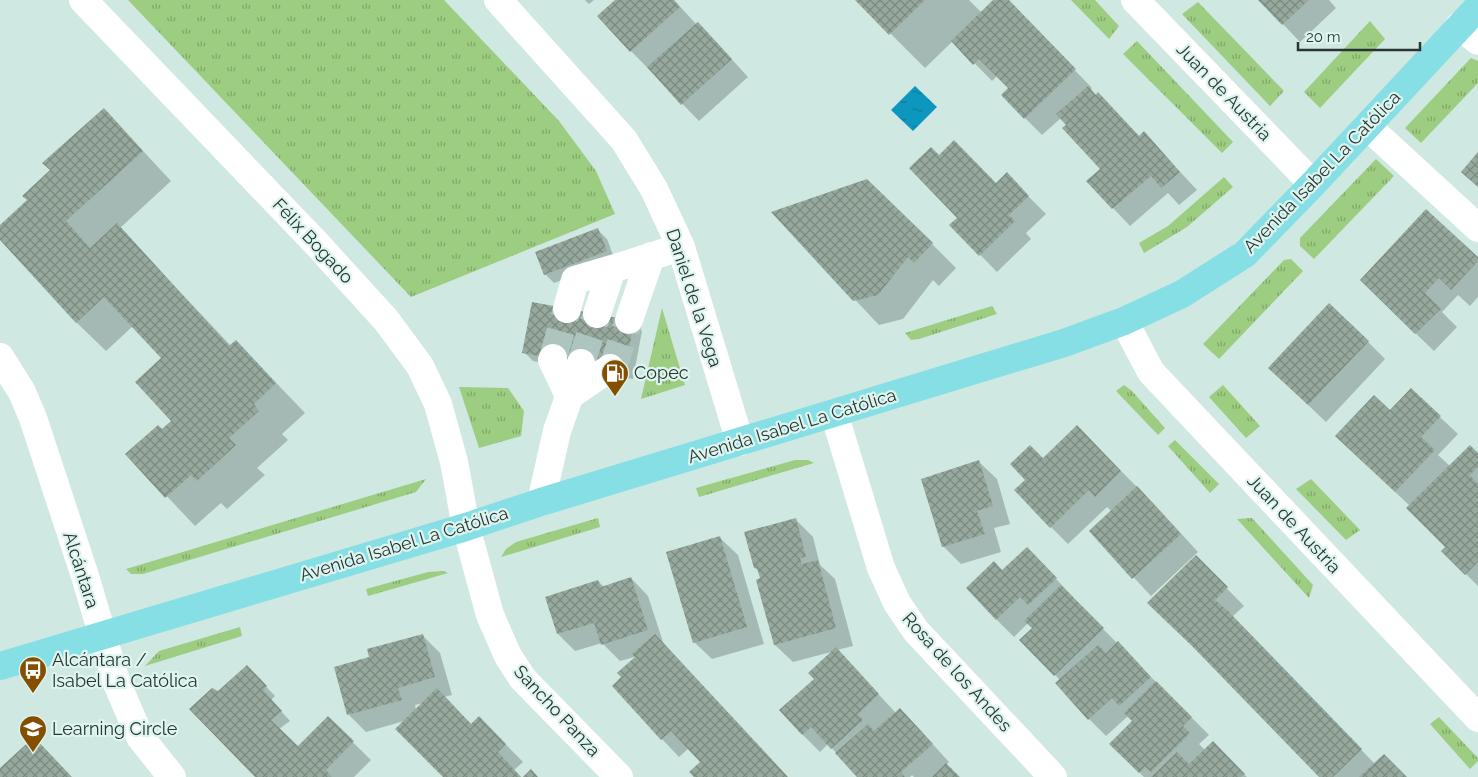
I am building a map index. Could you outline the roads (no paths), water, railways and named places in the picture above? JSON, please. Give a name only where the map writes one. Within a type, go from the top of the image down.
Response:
[{"type":"main road","name":"Avenida Isabel La Católica","points":[[0,666],[466,527],[541,502],[1064,343],[1124,320],[1182,294],[1245,254],[1367,126],[1469,34],[1478,6]]},
{"type":"street","name":"Félix Bogado","points":[[83,0],[315,242],[386,320],[420,366],[438,404],[454,462],[466,527]]},
{"type":"street","name":"Daniel de la Vega","points":[[498,0],[624,140],[654,189],[681,247],[740,442]]},
{"type":"street","name":"Juan de Austria","points":[[1135,0],[1313,184]]},
{"type":"street","points":[[1367,126],[1478,228]]},
{"type":"street","points":[[567,309],[575,280],[681,247]]},
{"type":"street","points":[[629,320],[651,256]]},
{"type":"street","points":[[597,314],[612,269]]},
{"type":"street","name":"Juan de Austria","points":[[1124,320],[1151,372],[1478,718]]},
{"type":"street","name":"Alcántara","points":[[0,357],[22,392],[33,418],[85,576],[116,682],[140,737],[172,777]]},
{"type":"street","points":[[553,358],[552,360],[569,396]]},
{"type":"street","points":[[541,502],[557,431],[581,363]]},
{"type":"street","points":[[569,396],[610,368]]},
{"type":"street","name":"Rosa de los Andes","points":[[834,413],[881,568],[897,603],[916,631],[1052,777]]},
{"type":"street","name":"Sancho Panza","points":[[466,527],[490,615],[508,656],[523,679],[618,777]]},
{"type":"water","points":[[915,86],[937,107],[913,131],[891,110]]},
{"type":"tunnel","points":[[553,358],[567,309]]},
{"type":"tunnel","points":[[581,363],[597,314]]},
{"type":"tunnel","points":[[610,368],[613,367],[629,320]]},
{"type":"place","name":"Copec","points":[[615,397]]},
{"type":"place","name":"Alcántara / Isabel La Católica","points":[[33,694]]},
{"type":"place","name":"Learning Circle","points":[[33,753]]}]
